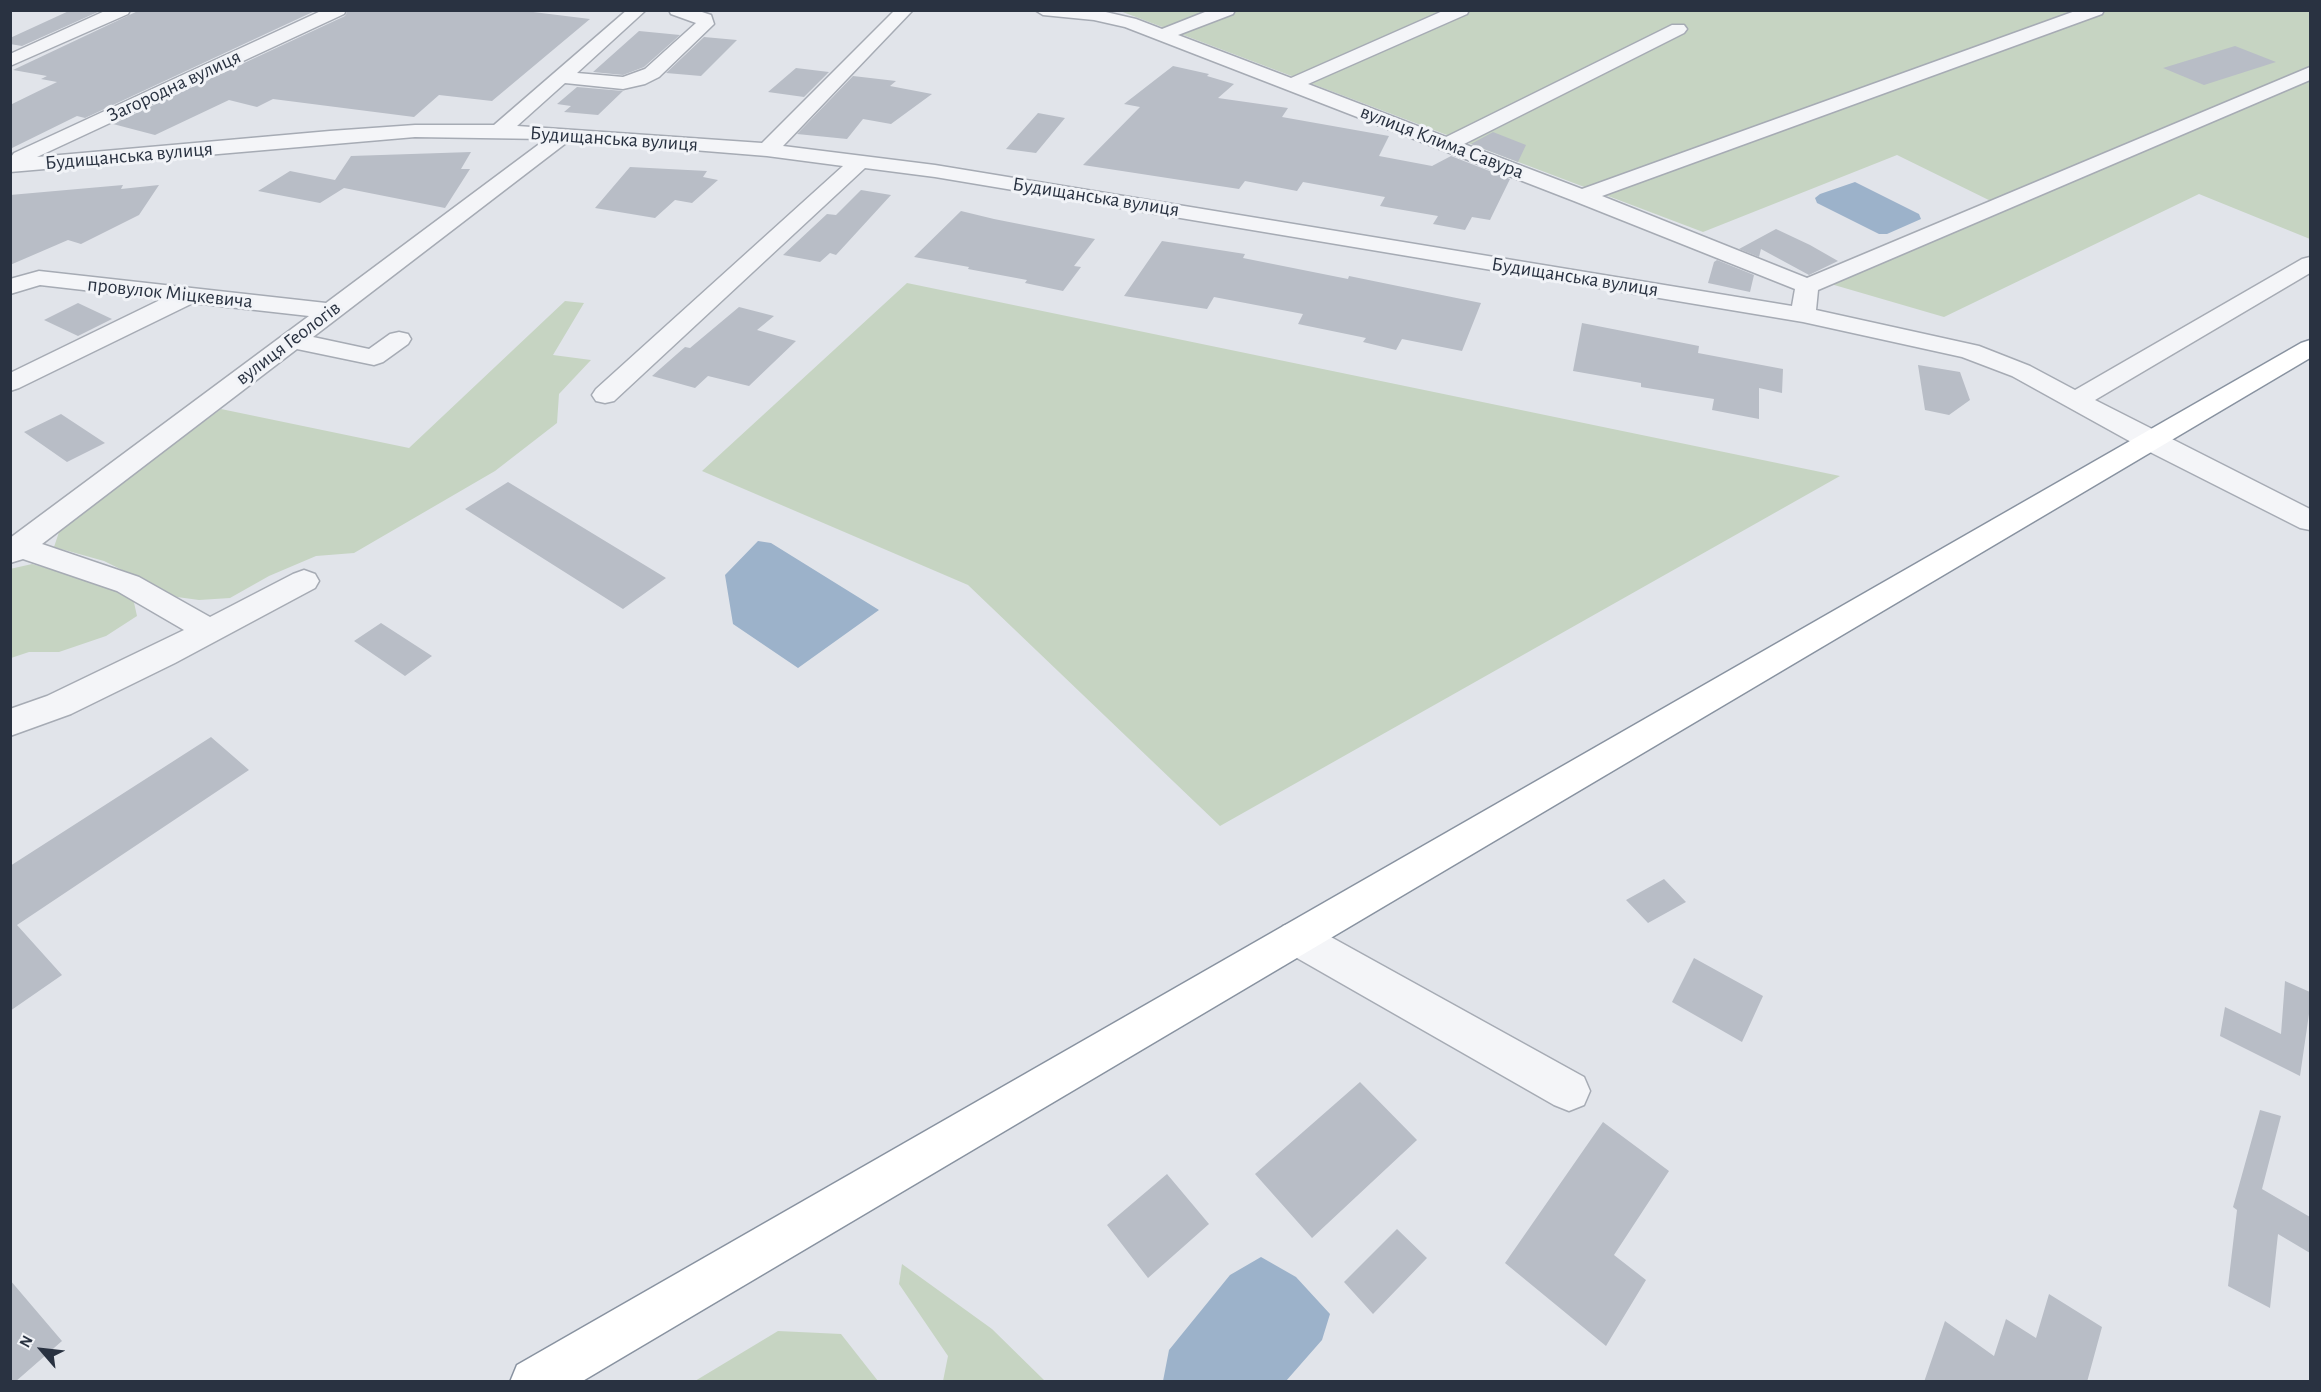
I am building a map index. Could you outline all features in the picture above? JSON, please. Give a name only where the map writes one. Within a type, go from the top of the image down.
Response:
[{"type":"highway","points":[[534,1382],[2310,348]]},
{"type":"street","points":[[10,61],[122,10]]},
{"type":"street","name":"Загородна вулиця","points":[[10,164],[338,10]]},
{"type":"street","points":[[499,131],[638,10]]},
{"type":"street","points":[[559,77],[623,83],[638,80],[652,73],[705,24],[705,19],[677,10]]},
{"type":"street","points":[[767,150],[905,10]]},
{"type":"street","name":"вулиця Клима Савура","points":[[1043,10],[1097,13],[1130,22],[1582,196],[1807,286]]},
{"type":"street","points":[[1162,35],[1227,10]]},
{"type":"street","points":[[1291,85],[1461,10]]},
{"type":"street","points":[[1582,196],[2096,10]]},
{"type":"street","points":[[1447,144],[1678,29]]},
{"type":"street","points":[[1803,315],[1807,286],[2310,73]]},
{"type":"street","name":"Будищанська вулиця","points":[[10,164],[415,131],[499,131],[767,150],[946,172],[1803,315],[1970,351],[2021,371],[2152,442],[2310,520]]},
{"type":"street","name":"вулиця Геологів","points":[[15,550],[566,134]]},
{"type":"street","points":[[605,395],[861,161]]},
{"type":"street","points":[[2075,401],[2310,264]]},
{"type":"street","name":"провулок Міцкевича","points":[[10,287],[39,278],[331,311]]},
{"type":"street","points":[[10,383],[189,295]]},
{"type":"street","points":[[291,340],[374,357],[399,339]]},
{"type":"street","points":[[15,550],[128,584],[210,631]]},
{"type":"street","points":[[10,723],[59,705],[165,656],[304,581]]},
{"type":"street","points":[[1297,938],[1569,1091]]},
{"type":"green space","points":[[1120,11],[2310,11],[2310,239],[2199,194],[1944,317],[1824,282],[2003,207],[1897,155],[1703,232]]},
{"type":"green space","points":[[907,283],[1840,476],[1220,826],[968,585],[702,471]]},
{"type":"green space","points":[[565,301],[584,303],[553,355],[591,360],[559,394],[557,423],[495,471],[354,553],[316,556],[269,576],[230,598],[199,600],[177,597],[104,561],[54,547],[61,526],[221,409],[409,448]]},
{"type":"green space","points":[[32,564],[107,585],[133,598],[137,616],[106,636],[59,652],[29,652],[11,658],[10,569]]},
{"type":"green space","points":[[902,1264],[992,1329],[1045,1381],[943,1381],[948,1356],[899,1284]]},
{"type":"green space","points":[[778,1331],[841,1334],[878,1381],[695,1381]]},
{"type":"water","points":[[1855,182],[1919,214],[1921,219],[1887,234],[1879,234],[1817,203],[1815,198],[1820,194]]},
{"type":"water","points":[[758,541],[771,543],[879,610],[798,668],[733,624],[725,575]]},
{"type":"water","points":[[1261,1257],[1296,1277],[1330,1314],[1322,1340],[1286,1381],[1163,1381],[1169,1350],[1230,1275]]},
{"type":"building","points":[[71,10],[100,11],[22,46],[10,44],[10,38]]},
{"type":"building","points":[[140,10],[317,10],[85,118],[77,116],[10,149],[10,105],[57,82],[41,79],[47,76],[13,70]]},
{"type":"building","points":[[348,10],[517,10],[590,19],[492,101],[439,95],[414,117],[273,99],[257,107],[229,100],[155,135],[113,124],[345,16]]},
{"type":"building","points":[[639,31],[680,35],[644,67],[623,75],[593,72]]},
{"type":"building","points":[[704,37],[737,40],[701,76],[666,73]]},
{"type":"building","points":[[2235,46],[2276,62],[2204,85],[2163,68]]},
{"type":"building","points":[[1173,66],[1209,74],[1207,76],[1234,84],[1218,98],[1288,108],[1282,117],[1389,136],[1379,156],[1432,166],[1451,156],[1510,179],[1490,220],[1472,217],[1465,230],[1433,224],[1438,216],[1380,206],[1385,197],[1303,182],[1297,191],[1245,181],[1239,189],[1083,165],[1140,107],[1124,104]]},
{"type":"building","points":[[796,68],[829,72],[804,97],[768,92]]},
{"type":"building","points":[[853,76],[896,81],[890,86],[932,94],[891,124],[863,119],[847,139],[797,134]]},
{"type":"building","points":[[577,87],[623,91],[598,115],[564,112],[571,106],[557,104]]},
{"type":"building","points":[[1038,113],[1065,118],[1036,153],[1006,149]]},
{"type":"building","points":[[1493,132],[1526,145],[1518,162],[1471,144]]},
{"type":"building","points":[[471,152],[461,169],[470,169],[445,208],[344,188],[320,203],[258,191],[290,171],[335,180],[351,156]]},
{"type":"building","points":[[630,167],[707,171],[703,177],[718,180],[692,203],[675,200],[655,218],[595,208]]},
{"type":"building","points":[[123,185],[121,189],[159,185],[139,215],[81,244],[68,240],[10,265],[10,195]]},
{"type":"building","points":[[861,190],[891,195],[836,255],[830,253],[820,262],[783,255],[827,214],[836,215]]},
{"type":"building","points":[[961,211],[1095,239],[1074,266],[1081,267],[1063,291],[1025,283],[1027,280],[914,257]]},
{"type":"building","points":[[1776,229],[1838,261],[1809,275],[1761,249],[1759,257],[1739,249]]},
{"type":"building","points":[[1162,241],[1245,254],[1243,258],[1348,279],[1349,276],[1481,303],[1462,351],[1402,339],[1396,350],[1363,342],[1366,338],[1298,324],[1303,314],[1214,297],[1207,309],[1124,296]]},
{"type":"building","points":[[1717,260],[1754,275],[1750,292],[1708,283],[1714,262]]},
{"type":"building","points":[[78,303],[112,319],[78,336],[44,320]]},
{"type":"building","points":[[739,307],[774,316],[757,330],[796,341],[749,386],[708,376],[695,388],[652,376],[685,347],[690,348]]},
{"type":"building","points":[[1582,323],[1699,346],[1698,353],[1783,369],[1782,393],[1759,388],[1759,419],[1712,410],[1714,399],[1641,387],[1641,383],[1573,371]]},
{"type":"building","points":[[1918,365],[1960,372],[1970,400],[1949,415],[1925,410]]},
{"type":"building","points":[[61,414],[105,443],[67,462],[24,432]]},
{"type":"building","points":[[508,482],[666,578],[623,609],[465,509]]},
{"type":"building","points":[[381,623],[432,656],[405,676],[354,641]]},
{"type":"building","points":[[211,737],[249,770],[17,925],[62,975],[10,1011],[10,866]]},
{"type":"building","points":[[1664,879],[1686,902],[1648,923],[1626,900]]},
{"type":"building","points":[[1694,958],[1763,996],[1742,1042],[1672,1002]]},
{"type":"building","points":[[2285,981],[2310,992],[2300,1076],[2220,1036],[2225,1007],[2281,1034]]},
{"type":"building","points":[[1360,1082],[1417,1140],[1312,1238],[1255,1174]]},
{"type":"building","points":[[2260,1110],[2281,1116],[2262,1189],[2310,1217],[2310,1253],[2278,1234],[2270,1308],[2228,1286],[2237,1210],[2233,1207]]},
{"type":"building","points":[[1603,1122],[1669,1171],[1614,1255],[1646,1280],[1606,1346],[1505,1263]]},
{"type":"building","points":[[1167,1174],[1209,1224],[1148,1278],[1107,1225]]},
{"type":"building","points":[[1397,1229],[1427,1258],[1373,1314],[1344,1282]]},
{"type":"building","points":[[10,1280],[62,1341],[15,1382],[10,1382]]},
{"type":"building","points":[[2049,1294],[2102,1327],[2087,1382],[1924,1382],[1945,1321],[1994,1356],[2006,1319],[2036,1338]]}]
